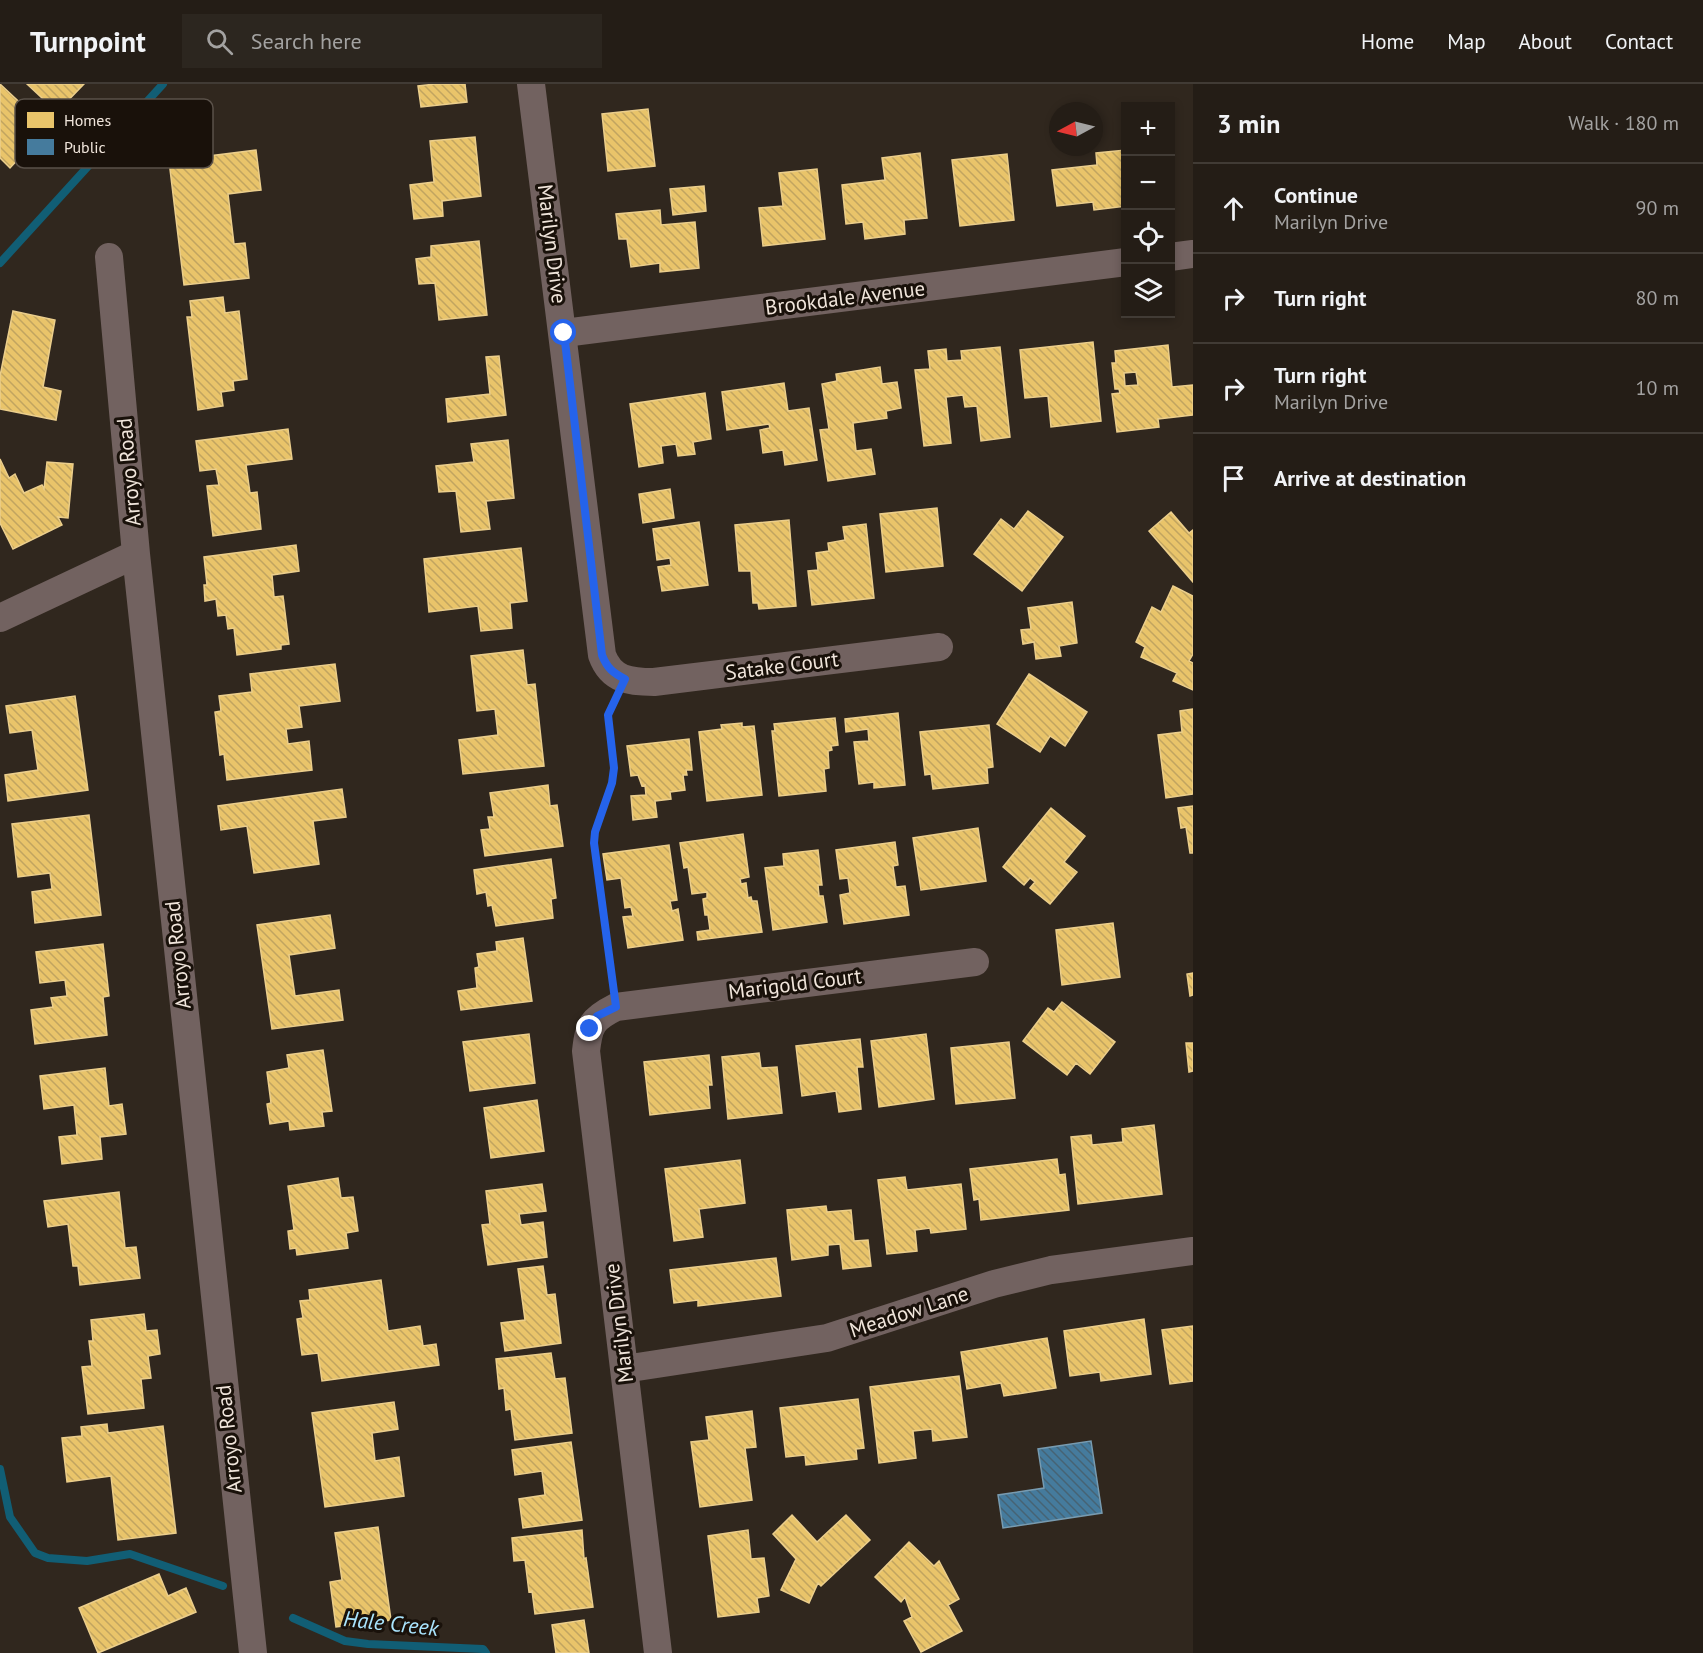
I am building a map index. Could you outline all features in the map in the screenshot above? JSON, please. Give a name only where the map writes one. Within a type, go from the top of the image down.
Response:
[{"type":"street","name":"Marilyn Drive","points":[[531,84],[564,333],[602,655],[612,673],[625,679]]},
{"type":"street","points":[[1175,256],[1193,254]]},
{"type":"street","name":"Arroyo Road","points":[[109,257],[136,554],[253,1653]]},
{"type":"street","name":"Brookdale Avenue","points":[[564,333],[1121,263]]},
{"type":"street","points":[[0,618],[136,554]]},
{"type":"street","name":"Satake Court","points":[[625,679],[654,682],[939,647]]},
{"type":"street","name":"Marigold Court","points":[[616,1007],[975,962]]},
{"type":"street","name":"Marilyn Drive","points":[[616,1007],[597,1016],[590,1029],[586,1052],[658,1653]]},
{"type":"street","name":"Meadow Lane","points":[[624,1369],[827,1338],[994,1284],[1051,1270],[1193,1251]]},
{"type":"path","points":[[616,1007],[594,843],[595,832],[612,783],[614,768],[608,715],[625,679]]},
{"type":"building: Homes","points":[[0,84],[16,99],[15,163],[10,168],[0,158]]},
{"type":"building: Homes","points":[[27,84],[84,84],[70,99],[43,99]]},
{"type":"building: Homes","points":[[465,84],[467,102],[421,107],[418,86]]},
{"type":"building: Homes","points":[[648,109],[655,166],[608,171],[602,114]]},
{"type":"building: Homes","points":[[475,137],[481,196],[442,201],[443,216],[414,219],[410,185],[434,182],[430,141]]},
{"type":"building: Homes","points":[[256,150],[261,190],[228,194],[234,244],[245,243],[249,278],[184,285],[170,168],[213,168],[213,155]]},
{"type":"building: Homes","points":[[1121,150],[1121,207],[1094,210],[1093,202],[1057,206],[1052,170],[1097,165],[1096,156],[1103,156],[1103,152]]},
{"type":"building: Homes","points":[[920,153],[927,218],[904,220],[905,234],[865,239],[863,222],[846,224],[842,185],[885,180],[882,158]]},
{"type":"building: Homes","points":[[1007,154],[1014,220],[960,226],[952,160]]},
{"type":"building: Homes","points":[[817,169],[825,239],[763,246],[759,208],[783,206],[779,173]]},
{"type":"building: Homes","points":[[704,186],[706,211],[673,215],[670,189]]},
{"type":"building: Homes","points":[[660,210],[661,225],[695,222],[699,268],[660,272],[660,263],[631,267],[627,239],[619,239],[616,214]]},
{"type":"building: Homes","points":[[479,241],[487,315],[439,320],[435,283],[419,284],[416,259],[431,257],[431,246]]},
{"type":"building: Homes","points":[[223,297],[225,313],[239,311],[247,379],[233,381],[234,390],[221,392],[223,406],[198,410],[187,317],[192,317],[190,301]]},
{"type":"building: Homes","points":[[13,311],[55,320],[43,387],[61,391],[56,420],[0,409],[0,376]]},
{"type":"building: Homes","points":[[1093,342],[1101,421],[1051,427],[1048,396],[1025,398],[1020,350]]},
{"type":"building: Homes","points":[[1168,345],[1172,387],[1193,385],[1193,415],[1158,419],[1159,427],[1117,432],[1112,394],[1120,393],[1119,389],[1115,389],[1112,363],[1116,363],[1115,351]],"holes":[[[1136,372],[1138,385],[1125,386],[1124,373]]]},
{"type":"building: Homes","points":[[1000,347],[1010,437],[981,441],[977,406],[965,407],[963,395],[946,397],[951,443],[924,446],[915,370],[930,369],[928,351],[946,349],[947,361],[962,360],[961,351]]},
{"type":"building: Homes","points":[[499,356],[506,415],[448,422],[446,399],[490,394],[486,357]]},
{"type":"building: Homes","points":[[880,367],[882,384],[897,382],[901,408],[886,411],[887,418],[853,423],[856,451],[871,449],[875,474],[828,481],[820,430],[829,429],[822,384],[837,381],[836,374]]},
{"type":"building: Homes","points":[[784,383],[788,411],[809,408],[817,460],[785,465],[783,450],[763,453],[760,430],[770,428],[769,424],[727,430],[722,392]]},
{"type":"building: Homes","points":[[705,393],[711,439],[693,442],[695,454],[678,456],[676,444],[661,446],[663,463],[639,467],[630,404]]},
{"type":"building: Homes","points":[[288,429],[292,459],[246,465],[250,493],[257,492],[261,529],[213,536],[207,486],[219,485],[216,469],[200,471],[196,441]]},
{"type":"building: Homes","points":[[508,440],[514,498],[486,501],[490,529],[461,532],[456,491],[439,492],[436,466],[474,462],[471,444]]},
{"type":"building: Homes","points":[[0,459],[9,478],[15,474],[24,493],[42,485],[44,489],[47,462],[73,464],[68,518],[58,517],[62,525],[13,549],[0,523]]},
{"type":"building: Homes","points":[[670,489],[674,518],[643,523],[639,494]]},
{"type":"building: Homes","points":[[937,508],[943,566],[886,572],[880,514]]},
{"type":"building: Homes","points":[[1028,511],[1063,537],[1022,591],[974,554],[1001,519],[1014,529]]},
{"type":"building: Homes","points":[[1171,512],[1189,533],[1193,530],[1193,582],[1149,531]]},
{"type":"building: Homes","points":[[789,520],[796,606],[759,609],[758,603],[753,603],[751,571],[739,571],[735,525]]},
{"type":"building: Homes","points":[[699,522],[708,585],[662,591],[658,567],[671,565],[670,558],[657,560],[653,529]]},
{"type":"building: Homes","points":[[866,524],[874,598],[812,605],[808,571],[818,570],[816,553],[829,551],[828,543],[845,540],[843,527]]},
{"type":"building: Homes","points":[[296,545],[299,571],[272,575],[274,597],[283,596],[289,644],[281,645],[281,649],[237,655],[234,628],[228,629],[226,615],[218,616],[216,599],[205,601],[204,585],[207,585],[204,557]]},
{"type":"building: Homes","points":[[521,548],[527,601],[510,603],[512,628],[481,631],[478,606],[429,612],[424,559]]},
{"type":"building: Homes","points":[[1173,586],[1193,596],[1193,654],[1189,661],[1193,663],[1193,690],[1173,681],[1177,673],[1141,657],[1145,647],[1136,642],[1152,607],[1161,612]]},
{"type":"building: Homes","points":[[1072,602],[1077,643],[1059,646],[1061,656],[1036,659],[1034,642],[1023,644],[1021,630],[1031,629],[1028,608]]},
{"type":"building: Homes","points":[[523,650],[527,685],[535,684],[544,766],[463,774],[459,740],[498,735],[495,709],[477,711],[471,656]]},
{"type":"building: Homes","points":[[335,664],[340,701],[299,706],[302,727],[286,729],[288,744],[309,741],[312,770],[227,780],[224,754],[220,755],[215,712],[221,711],[219,696],[252,692],[250,674]]},
{"type":"building: Homes","points":[[1029,674],[1087,712],[1065,746],[1050,736],[1040,752],[997,724]]},
{"type":"building: Homes","points":[[75,696],[88,790],[8,801],[5,775],[38,770],[32,730],[10,733],[6,706]]},
{"type":"building: Homes","points":[[1193,709],[1193,794],[1166,798],[1158,735],[1182,732],[1180,711]]},
{"type":"building: Homes","points":[[898,713],[905,785],[874,788],[874,782],[859,784],[854,742],[869,741],[868,729],[846,732],[845,719]]},
{"type":"building: Homes","points":[[835,718],[838,745],[831,746],[832,750],[828,751],[829,768],[824,769],[826,791],[779,796],[772,731],[775,731],[774,724]]},
{"type":"building: Homes","points":[[742,723],[742,727],[754,726],[762,795],[707,801],[699,732],[722,729],[721,725]]},
{"type":"building: Homes","points":[[989,725],[993,767],[987,768],[988,783],[933,789],[931,774],[925,775],[920,732]]},
{"type":"building: Homes","points":[[689,739],[692,770],[686,770],[687,775],[683,775],[685,790],[670,792],[671,799],[655,801],[657,817],[633,820],[631,796],[646,795],[645,785],[642,786],[638,775],[631,776],[627,746]]},
{"type":"building: Homes","points":[[548,785],[550,806],[557,805],[563,846],[485,856],[481,830],[490,829],[488,817],[494,817],[490,793]]},
{"type":"building: Homes","points":[[342,789],[346,817],[313,821],[319,864],[254,873],[247,826],[221,830],[218,806]]},
{"type":"building: Homes","points":[[1193,806],[1193,853],[1190,853],[1186,827],[1181,828],[1178,808]]},
{"type":"building: Homes","points":[[1051,808],[1085,836],[1064,862],[1077,872],[1050,904],[1030,888],[1035,882],[1030,878],[1024,885],[1003,867]]},
{"type":"building: Homes","points":[[89,815],[101,915],[35,923],[32,892],[52,889],[50,873],[18,877],[12,824]]},
{"type":"building: Homes","points":[[978,828],[986,881],[921,890],[913,838]]},
{"type":"building: Homes","points":[[743,834],[749,877],[740,879],[741,884],[746,883],[748,898],[751,897],[752,901],[757,901],[762,932],[698,940],[697,932],[710,930],[703,899],[707,898],[707,892],[692,894],[688,867],[684,868],[680,843]]},
{"type":"building: Homes","points":[[895,842],[898,865],[893,866],[896,887],[905,886],[909,915],[844,924],[840,895],[850,893],[848,878],[840,879],[836,850]]},
{"type":"building: Homes","points":[[669,845],[677,900],[670,901],[672,911],[678,909],[683,940],[628,948],[623,917],[633,916],[631,907],[625,908],[621,878],[607,880],[603,854]]},
{"type":"building: Homes","points":[[818,850],[822,885],[818,885],[819,896],[823,896],[827,922],[773,930],[765,868],[784,866],[783,854]]},
{"type":"building: Homes","points":[[551,859],[556,898],[551,899],[553,918],[496,926],[492,905],[488,906],[486,892],[477,894],[474,870]]},
{"type":"building: Homes","points":[[330,915],[335,948],[289,955],[295,996],[339,990],[343,1020],[272,1029],[257,925]]},
{"type":"building: Homes","points":[[1113,923],[1120,977],[1062,985],[1056,930]]},
{"type":"building: Homes","points":[[523,938],[532,1001],[461,1010],[458,991],[477,988],[475,968],[479,967],[477,954],[497,951],[496,942]]},
{"type":"building: Homes","points":[[103,944],[109,996],[103,997],[107,1035],[35,1044],[31,1010],[53,1007],[51,998],[67,996],[65,980],[40,983],[36,952]]},
{"type":"building: Homes","points":[[1193,973],[1193,995],[1190,996],[1187,974]]},
{"type":"building: Homes","points":[[1062,1002],[1115,1042],[1090,1074],[1076,1063],[1067,1075],[1023,1041],[1048,1008],[1054,1012]]},
{"type":"building: Homes","points":[[529,1034],[535,1083],[470,1091],[463,1042]]},
{"type":"building: Homes","points":[[926,1034],[934,1099],[879,1107],[871,1041]]},
{"type":"building: Homes","points":[[860,1039],[863,1067],[857,1067],[861,1109],[839,1112],[836,1091],[802,1096],[796,1046]]},
{"type":"building: Homes","points":[[1009,1042],[1015,1098],[956,1104],[951,1048]]},
{"type":"building: Homes","points":[[1186,1043],[1193,1043],[1193,1071],[1189,1072]]},
{"type":"building: Homes","points":[[323,1050],[332,1111],[322,1112],[324,1126],[290,1130],[289,1121],[270,1124],[267,1104],[271,1103],[267,1072],[289,1068],[287,1055]]},
{"type":"building: Homes","points":[[759,1053],[761,1068],[777,1067],[782,1113],[728,1119],[722,1057]]},
{"type":"building: Homes","points":[[709,1055],[712,1085],[708,1085],[710,1108],[650,1115],[644,1062]]},
{"type":"building: Homes","points":[[105,1068],[109,1106],[122,1104],[126,1134],[100,1137],[102,1159],[62,1164],[59,1137],[77,1135],[74,1105],[44,1109],[40,1076]]},
{"type":"building: Homes","points":[[537,1100],[544,1151],[491,1158],[484,1108]]},
{"type":"building: Homes","points":[[1154,1125],[1162,1194],[1078,1204],[1071,1137],[1091,1135],[1092,1145],[1123,1142],[1122,1129]]},
{"type":"building: Homes","points":[[1057,1159],[1059,1175],[1065,1174],[1069,1210],[981,1220],[979,1199],[974,1200],[970,1169]]},
{"type":"building: Homes","points":[[740,1160],[745,1203],[699,1209],[703,1237],[674,1241],[665,1169]]},
{"type":"building: Homes","points":[[905,1177],[907,1190],[961,1184],[966,1229],[931,1233],[930,1228],[915,1230],[917,1251],[887,1254],[878,1180]]},
{"type":"building: Homes","points":[[338,1178],[341,1198],[353,1197],[358,1231],[346,1233],[348,1248],[297,1255],[296,1248],[290,1249],[288,1231],[294,1230],[288,1186]]},
{"type":"building: Homes","points":[[542,1184],[546,1211],[519,1214],[521,1225],[543,1222],[547,1257],[488,1265],[482,1225],[490,1224],[486,1191]]},
{"type":"building: Homes","points":[[119,1192],[125,1248],[136,1247],[140,1278],[80,1285],[78,1266],[73,1266],[68,1224],[48,1227],[44,1201]]},
{"type":"building: Homes","points":[[826,1206],[827,1212],[851,1210],[854,1241],[868,1240],[871,1266],[843,1269],[840,1244],[828,1245],[828,1255],[792,1260],[787,1210]]},
{"type":"building: Homes","points":[[776,1258],[781,1296],[698,1306],[698,1300],[674,1303],[670,1270]]},
{"type":"building: Homes","points":[[543,1266],[547,1295],[555,1294],[561,1343],[505,1351],[501,1323],[525,1320],[518,1269]]},
{"type":"building: Homes","points":[[381,1280],[388,1331],[420,1326],[423,1346],[436,1344],[439,1365],[322,1381],[318,1353],[302,1355],[297,1319],[303,1318],[300,1301],[310,1300],[309,1290]]},
{"type":"building: Homes","points":[[144,1314],[146,1331],[157,1330],[160,1354],[148,1356],[151,1378],[141,1379],[144,1408],[88,1414],[82,1367],[92,1366],[89,1341],[93,1341],[91,1320]]},
{"type":"building: Homes","points":[[1144,1319],[1151,1374],[1101,1381],[1100,1372],[1070,1376],[1064,1331]]},
{"type":"building: Homes","points":[[1193,1326],[1193,1381],[1170,1384],[1162,1330]]},
{"type":"building: Homes","points":[[1047,1338],[1056,1388],[1004,1396],[1001,1383],[967,1389],[961,1352]]},
{"type":"building: Homes","points":[[551,1353],[555,1379],[565,1378],[572,1433],[515,1440],[511,1409],[506,1410],[504,1388],[499,1389],[496,1359]]},
{"type":"building: Homes","points":[[959,1376],[967,1437],[933,1441],[932,1429],[913,1431],[916,1458],[879,1463],[870,1387]]},
{"type":"building: Homes","points":[[858,1399],[864,1448],[856,1449],[857,1459],[806,1465],[805,1455],[786,1457],[780,1408]]},
{"type":"building: Homes","points":[[394,1402],[398,1429],[372,1433],[375,1461],[399,1457],[404,1496],[325,1507],[312,1413]]},
{"type":"building: Homes","points":[[752,1411],[756,1447],[745,1448],[752,1500],[700,1507],[691,1442],[709,1440],[706,1417]]},
{"type":"building: Homes","points":[[107,1424],[108,1433],[163,1426],[176,1533],[118,1540],[111,1476],[67,1482],[62,1438],[82,1436],[81,1427]]},
{"type":"building: Homes","points":[[571,1442],[582,1520],[523,1528],[519,1499],[545,1495],[542,1471],[515,1475],[512,1450]]},
{"type":"building: Homes","points":[[792,1515],[817,1542],[846,1515],[870,1540],[821,1586],[818,1583],[809,1603],[781,1590],[796,1559],[773,1534]]},
{"type":"building: Homes","points":[[378,1527],[391,1620],[336,1627],[330,1582],[342,1580],[335,1533]]},
{"type":"building: Homes","points":[[582,1530],[584,1559],[586,1558],[593,1607],[535,1614],[532,1591],[529,1592],[525,1560],[514,1561],[512,1538]]},
{"type":"building: Homes","points":[[748,1530],[751,1559],[764,1558],[769,1596],[757,1598],[759,1612],[718,1617],[708,1536]]},
{"type":"building: Homes","points":[[909,1542],[934,1566],[939,1561],[959,1599],[948,1605],[962,1631],[921,1652],[904,1621],[912,1617],[905,1597],[901,1602],[875,1577]]},
{"type":"building: Homes","points":[[159,1574],[168,1596],[186,1588],[196,1612],[98,1653],[79,1608]]},
{"type":"building: Homes","points":[[584,1620],[589,1653],[556,1653],[552,1625]]},
{"type":"building: Public","points":[[1091,1441],[1102,1513],[1003,1528],[998,1495],[1044,1488],[1038,1449]]},
{"type":"waterway","points":[[149,99],[163,84]]},
{"type":"waterway","points":[[0,263],[87,168]]},
{"type":"waterway","name":"Hale Creek","points":[[0,1469],[10,1517],[35,1553],[48,1558],[87,1561],[130,1554],[223,1586]]},
{"type":"waterway","name":"Hale Creek","points":[[293,1618],[345,1641],[483,1649],[486,1653]]},
{"type":"route","points":[[564,333],[602,655],[612,673],[625,679],[608,715],[614,768],[612,783],[595,832],[594,843],[616,1007],[597,1016],[590,1029]]}]
